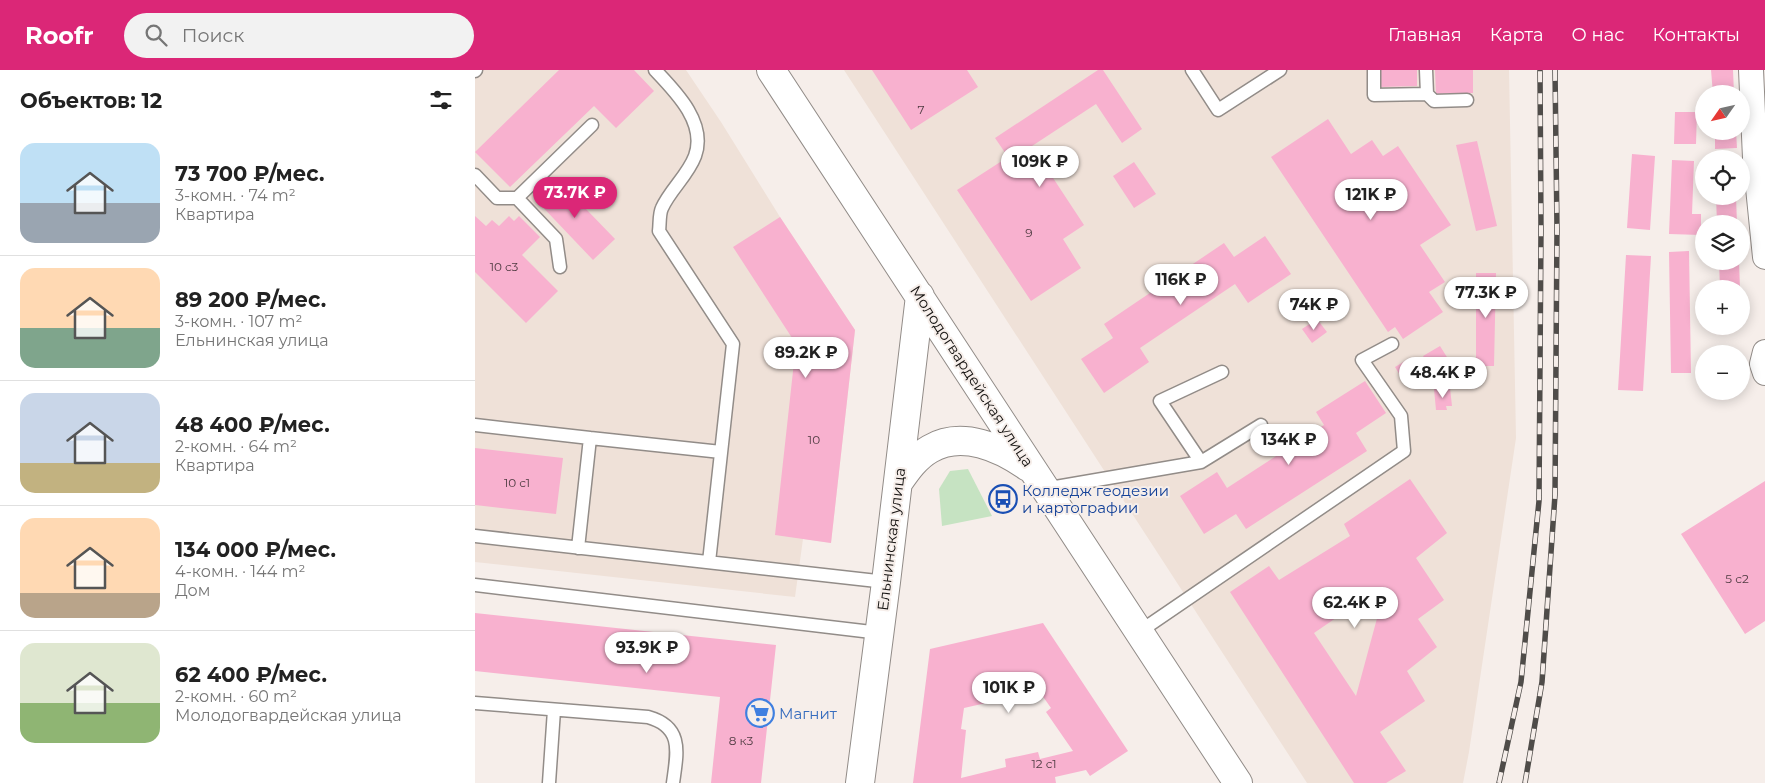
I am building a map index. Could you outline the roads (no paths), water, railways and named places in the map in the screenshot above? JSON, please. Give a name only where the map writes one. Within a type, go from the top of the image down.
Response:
[{"type":"street","name":"Молодогвардейская улица","points":[[771,70],[1238,783]]},
{"type":"street","points":[[1751,70],[1755,158],[1765,257]]},
{"type":"street","name":"Ельнинская улица","points":[[860,783],[880,633],[920,296]]},
{"type":"street","points":[[1765,352],[1762,364],[1765,373]]},
{"type":"street","points":[[898,483],[913,462],[930,449],[946,442],[963,440],[1008,453],[1038,479]]},
{"type":"lane","points":[[655,70],[669,85],[694,120],[698,140],[695,157],[661,209],[659,231],[733,344],[709,562]]},
{"type":"lane","points":[[1192,70],[1218,110],[1280,70]]},
{"type":"lane","points":[[1374,70],[1374,95],[1427,94]]},
{"type":"lane","points":[[1426,70],[1427,94],[1433,101],[1467,100]]},
{"type":"lane","points":[[475,175],[497,198],[517,198],[592,125]]},
{"type":"lane","points":[[517,198],[556,239],[560,267]]},
{"type":"lane","points":[[1139,632],[1404,452],[1401,416],[1362,360],[1392,344]]},
{"type":"lane","points":[[1201,462],[1160,401],[1222,372]]},
{"type":"lane","points":[[475,425],[721,452]]},
{"type":"lane","points":[[1038,479],[1201,462],[1261,425]]},
{"type":"lane","points":[[578,548],[590,438]]},
{"type":"lane","points":[[475,536],[886,582]]},
{"type":"lane","points":[[475,585],[880,633]]},
{"type":"lane","points":[[475,703],[648,717],[660,721],[670,729],[676,740],[677,752],[673,783]]},
{"type":"lane","points":[[549,783],[554,710]]},
{"type":"railway","points":[[1499,783],[1521,682],[1539,501],[1540,70]]},
{"type":"railway","points":[[1525,783],[1542,682],[1555,495],[1557,229],[1555,70]]},
{"type":"place","name":"Колледж геодезии и картографии","points":[[1003,499]]},
{"type":"place","name":"Магнит","points":[[760,713]]}]
